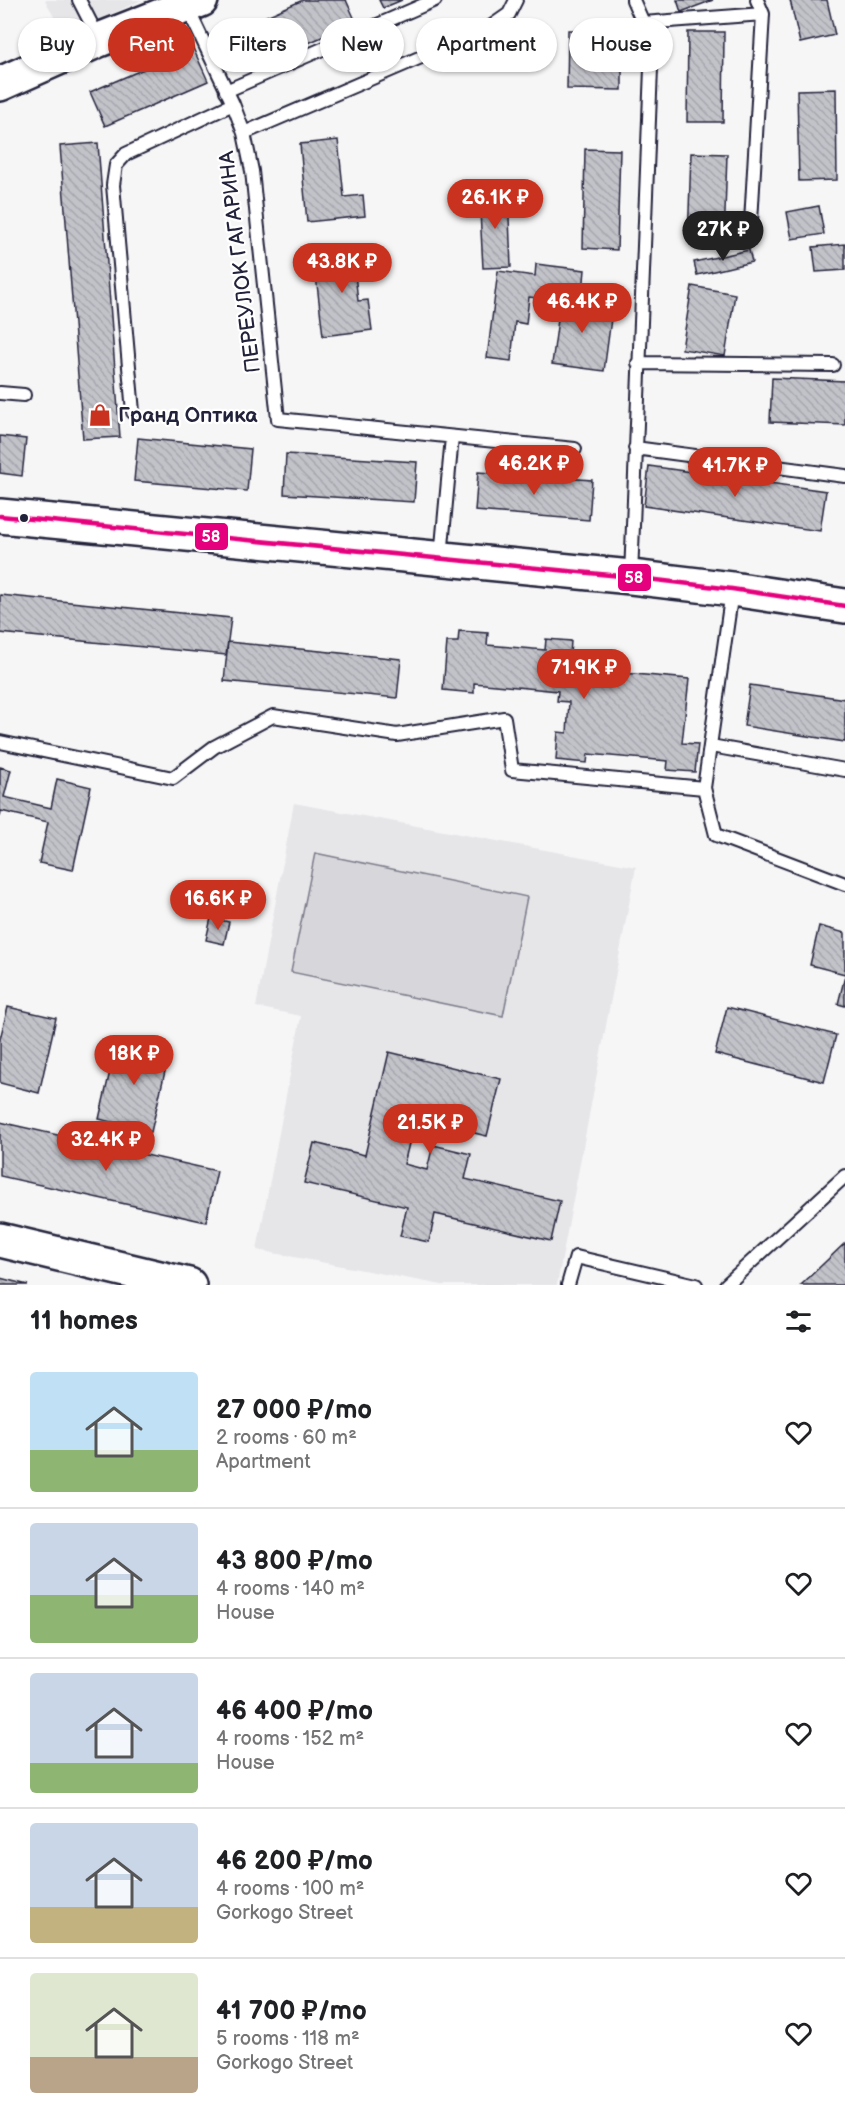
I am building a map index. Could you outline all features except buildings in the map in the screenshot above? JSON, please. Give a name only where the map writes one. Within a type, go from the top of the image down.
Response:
[{"type":"main road","points":[[0,84],[99,40],[194,3]]},
{"type":"main road","points":[[0,516],[631,577],[845,606]]},
{"type":"main road","points":[[0,1240],[189,1285]]},
{"type":"lane","points":[[79,0],[99,40]]},
{"type":"lane","points":[[226,91],[435,0]]},
{"type":"lane","points":[[244,134],[489,28],[509,14],[516,0]]},
{"type":"lane","points":[[633,0],[641,18]]},
{"type":"lane","points":[[751,222],[763,14],[757,0]]},
{"type":"lane","name":"ПЕРЕУЛОК ГАГАРИНА","points":[[194,3],[244,134],[252,171],[278,419],[452,436]]},
{"type":"lane","points":[[673,21],[763,14]]},
{"type":"lane","points":[[631,577],[650,72]]},
{"type":"lane","points":[[133,412],[113,185],[116,165],[126,154],[233,104]]},
{"type":"lane","points":[[638,363],[833,365]]},
{"type":"lane","points":[[0,393],[24,396]]},
{"type":"lane","points":[[441,557],[452,436],[575,449]]},
{"type":"lane","points":[[635,448],[845,476]]},
{"type":"lane","points":[[732,589],[704,788],[716,835],[845,884]]},
{"type":"lane","points":[[0,742],[173,778],[214,747],[273,716],[397,735],[504,718],[512,770],[704,788]]},
{"type":"lane","points":[[711,746],[845,770]]},
{"type":"lane","points":[[726,1285],[845,1176]]},
{"type":"lane","points":[[568,1285],[576,1257],[696,1285]]},
{"type":"shaded area","points":[[45,0],[142,0],[96,21],[96,18],[54,18]]},
{"type":"shaded area","points":[[294,803],[636,867],[557,1285],[442,1285],[257,1250],[301,1016],[256,1007]]},
{"type":"shaded area","points":[[315,853],[527,897],[503,1016],[291,972]]},
{"type":"transit line","name":"58","points":[[0,516],[631,577],[845,606]]},
{"type":"place","name":"Гранд Оптика","points":[[100,415]]}]
